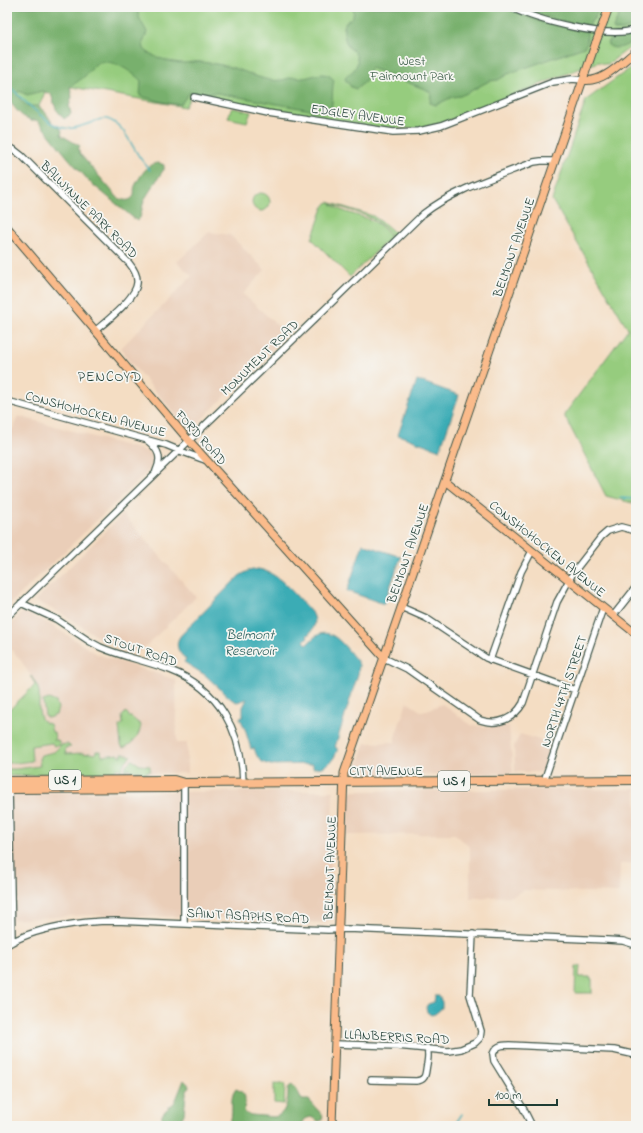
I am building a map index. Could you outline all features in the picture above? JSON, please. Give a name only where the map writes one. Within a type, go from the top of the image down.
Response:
[{"type":"highway","name":"CITY AVENUE","points":[[8,786],[124,780],[174,780],[184,783],[243,783],[636,780]]},
{"type":"highway","points":[[118,788],[122,785],[124,780]]},
{"type":"highway","name":"CITY AVENUE","points":[[8,786],[174,788],[184,783]]},
{"type":"main road","name":"BELMONT AVENUE","points":[[332,1126],[344,773],[609,7]]},
{"type":"main road","points":[[583,80],[594,81],[601,78],[636,51]]},
{"type":"main road","name":"FORD ROAD","points":[[7,227],[189,440],[384,658]]},
{"type":"main road","name":"CONSHOHOCKEN AVENUE","points":[[445,481],[636,634]]},
{"type":"street","points":[[510,7],[532,16],[560,24],[614,33],[636,29]]},
{"type":"street","name":"EDGLEY AVENUE","points":[[194,97],[279,114],[386,131],[412,132],[441,126],[553,82],[572,79],[583,80]]},
{"type":"street","name":"BALWYNNE PARK ROAD","points":[[7,146],[22,156],[129,263],[135,272],[138,283],[133,294],[96,330]]},
{"type":"street","name":"MONUMENT ROAD","points":[[7,617],[395,240],[427,211],[438,203],[462,190],[534,162],[555,161]]},
{"type":"street","name":"CONSHOHOCKEN AVENUE","points":[[7,401],[166,445],[209,462]]},
{"type":"street","points":[[146,439],[154,446],[159,454],[159,463],[154,474]]},
{"type":"street","points":[[384,658],[407,669],[476,718],[488,722],[502,721],[512,716],[521,707],[557,602],[574,571],[601,537],[608,531],[620,527],[636,531]]},
{"type":"street","points":[[490,660],[521,572],[532,551]]},
{"type":"street","points":[[613,616],[636,587]]},
{"type":"street","name":"STOUT ROAD","points":[[21,603],[56,619],[94,644],[176,672],[188,678],[204,690],[222,710],[233,729],[241,754],[243,783]]},
{"type":"street","points":[[401,607],[426,618],[478,654],[490,660],[575,690]]},
{"type":"street","name":"NORTH 47TH STREET","points":[[544,781],[603,608]]},
{"type":"street","points":[[184,783],[184,923]]},
{"type":"street","points":[[8,786],[11,851],[10,944]]},
{"type":"street","name":"SAINT ASAPHS ROAD","points":[[10,944],[34,932],[87,923],[116,921],[617,940],[636,945]]},
{"type":"street","name":"LLANBERRIS ROAD","points":[[335,1044],[457,1050],[470,1046],[479,1040],[481,1034],[480,1027],[470,992],[473,934]]},
{"type":"street","points":[[532,1126],[523,1108],[494,1061],[493,1054],[500,1046],[509,1045],[614,1050],[636,1055]]},
{"type":"street","points":[[371,1080],[421,1080],[426,1075],[428,1059],[427,1048]]},
{"type":"shaded area","points":[[209,232],[230,235],[265,270],[243,294],[287,334],[190,431],[123,354],[125,352],[121,348],[192,276],[177,262]]},
{"type":"shaded area","points":[[18,416],[145,451],[151,454],[153,462],[150,469],[7,607],[7,442]]},
{"type":"shaded area","points":[[123,514],[196,597],[140,652],[101,639],[63,614],[35,601]]},
{"type":"shaded area","points":[[23,612],[51,625],[97,654],[176,680],[177,743],[187,743],[187,773],[7,775],[7,714],[36,685],[22,662],[7,644],[7,628]]},
{"type":"shaded area","points":[[407,702],[422,712],[442,704],[471,725],[485,727],[509,726],[513,773],[416,775],[355,773],[366,743],[395,742],[395,737]]},
{"type":"shaded area","points":[[520,734],[552,744],[541,772],[515,772],[514,746]]},
{"type":"shaded area","points":[[636,789],[636,863],[620,864],[619,893],[523,890],[513,896],[470,898],[470,847],[455,834],[347,835],[349,794],[352,791]]},
{"type":"shaded area","points":[[333,791],[330,919],[325,923],[204,917],[86,915],[7,920],[7,793]]},
{"type":"green space","name":"West Fairmount Park","points":[[7,7],[636,7],[636,43],[608,64],[599,62],[581,68],[443,123],[419,128],[386,129],[279,112],[192,94],[185,107],[49,83],[32,122],[7,96]]},
{"type":"green space","points":[[7,7],[138,7],[139,17],[147,32],[143,43],[144,49],[152,55],[178,63],[199,62],[222,65],[257,77],[276,81],[294,77],[306,78],[318,74],[330,76],[334,80],[330,112],[327,113],[217,93],[189,93],[181,104],[171,104],[140,96],[141,81],[132,73],[120,66],[107,62],[96,64],[84,77],[70,87],[72,97],[69,106],[71,114],[64,119],[56,109],[51,94],[42,91],[27,95],[19,91],[17,94],[23,103],[28,106],[38,106],[46,113],[53,124],[59,127],[62,131],[61,135],[80,146],[78,149],[80,154],[118,198],[129,200],[133,197],[134,188],[137,182],[150,165],[159,163],[164,165],[164,169],[144,200],[140,218],[137,221],[91,183],[39,122],[30,120],[23,116],[7,98]]},
{"type":"green space","points":[[353,7],[505,7],[545,23],[586,31],[587,43],[584,47],[508,74],[498,80],[489,81],[467,93],[452,97],[436,105],[430,103],[431,93],[427,90],[371,68],[365,82],[356,89],[351,87],[345,79],[354,69],[357,57],[348,47],[344,29],[345,24],[353,16]]},
{"type":"green space","points":[[521,7],[599,7],[595,18],[589,26],[559,21]]},
{"type":"green space","points":[[630,7],[636,7],[636,25],[623,30],[614,30],[613,28],[620,13]]},
{"type":"green space","points":[[636,32],[636,40],[626,46],[615,48],[608,45],[611,34]]},
{"type":"green space","points":[[636,64],[636,504],[606,496],[564,415],[628,329],[552,200],[586,100]]},
{"type":"green space","points":[[234,108],[251,112],[247,122],[228,118],[231,109]]},
{"type":"green space","points":[[261,193],[267,196],[270,202],[267,208],[261,211],[255,208],[252,202],[255,196]]},
{"type":"green space","points":[[328,202],[373,216],[395,233],[391,237],[387,230],[373,219],[331,204],[346,212],[371,220],[385,230],[390,238],[350,277],[312,239],[323,208]]},
{"type":"green space","points":[[31,676],[39,692],[40,717],[45,723],[50,724],[52,732],[54,732],[55,739],[53,740],[58,740],[60,745],[67,744],[71,747],[65,748],[66,754],[95,754],[96,751],[101,751],[102,756],[118,754],[119,756],[122,756],[122,753],[131,756],[124,763],[121,771],[118,768],[113,772],[113,775],[7,776],[7,769],[40,766],[39,759],[41,755],[54,752],[60,746],[54,746],[52,743],[31,746],[32,761],[7,763],[7,712],[35,685]]},
{"type":"green space","points":[[49,699],[56,702],[58,708],[56,715],[48,718],[45,716],[43,701]]},
{"type":"green space","points":[[126,712],[129,717],[141,725],[135,739],[123,748],[121,745],[119,726],[123,724],[122,716]]},
{"type":"green space","points":[[132,760],[140,765],[150,766],[150,771],[143,774],[140,771],[132,771],[129,768],[125,771],[126,765]]},
{"type":"green space","points":[[576,966],[580,966],[579,977],[590,977],[590,979],[592,979],[592,993],[575,993]]},
{"type":"green space","points":[[184,1080],[189,1087],[186,1094],[184,1114],[181,1120],[183,1123],[190,1126],[162,1126],[162,1115],[175,1102]]},
{"type":"green space","points":[[274,1084],[285,1084],[284,1104],[274,1103]]},
{"type":"green space","points":[[292,1084],[302,1100],[309,1100],[323,1116],[321,1121],[311,1117],[304,1119],[300,1126],[227,1126],[230,1122],[232,1113],[233,1093],[236,1089],[241,1091],[245,1096],[245,1113],[273,1117],[278,1116],[284,1110],[288,1097],[288,1088]]},
{"type":"water","points":[[417,380],[459,395],[440,450],[398,435]]},
{"type":"water","points":[[363,544],[401,557],[384,604],[347,591]]},
{"type":"water","name":"Belmont Reservoir","points":[[258,569],[274,575],[295,594],[313,614],[315,620],[314,626],[304,641],[307,644],[314,637],[320,634],[326,633],[331,635],[341,642],[359,665],[358,674],[335,747],[338,749],[332,761],[322,767],[313,768],[313,764],[271,765],[262,761],[256,755],[254,748],[251,749],[240,718],[243,717],[243,707],[247,699],[237,702],[231,699],[205,675],[184,662],[186,659],[179,651],[177,645],[181,635],[239,576],[248,571]]},
{"type":"water","points":[[435,996],[439,996],[442,1002],[442,1008],[435,1014],[431,1015],[427,1012],[426,1007],[428,1004],[434,1002]]},
{"type":"waterway","points":[[7,84],[34,110],[58,126],[75,128],[98,120],[107,119],[113,121],[125,133],[150,170]]},
{"type":"waterway","points":[[620,498],[636,499]]},
{"type":"waterway","points":[[454,1126],[462,1114]]},
{"type":"district","name":"PENCOYD","points":[[110,376]]}]
